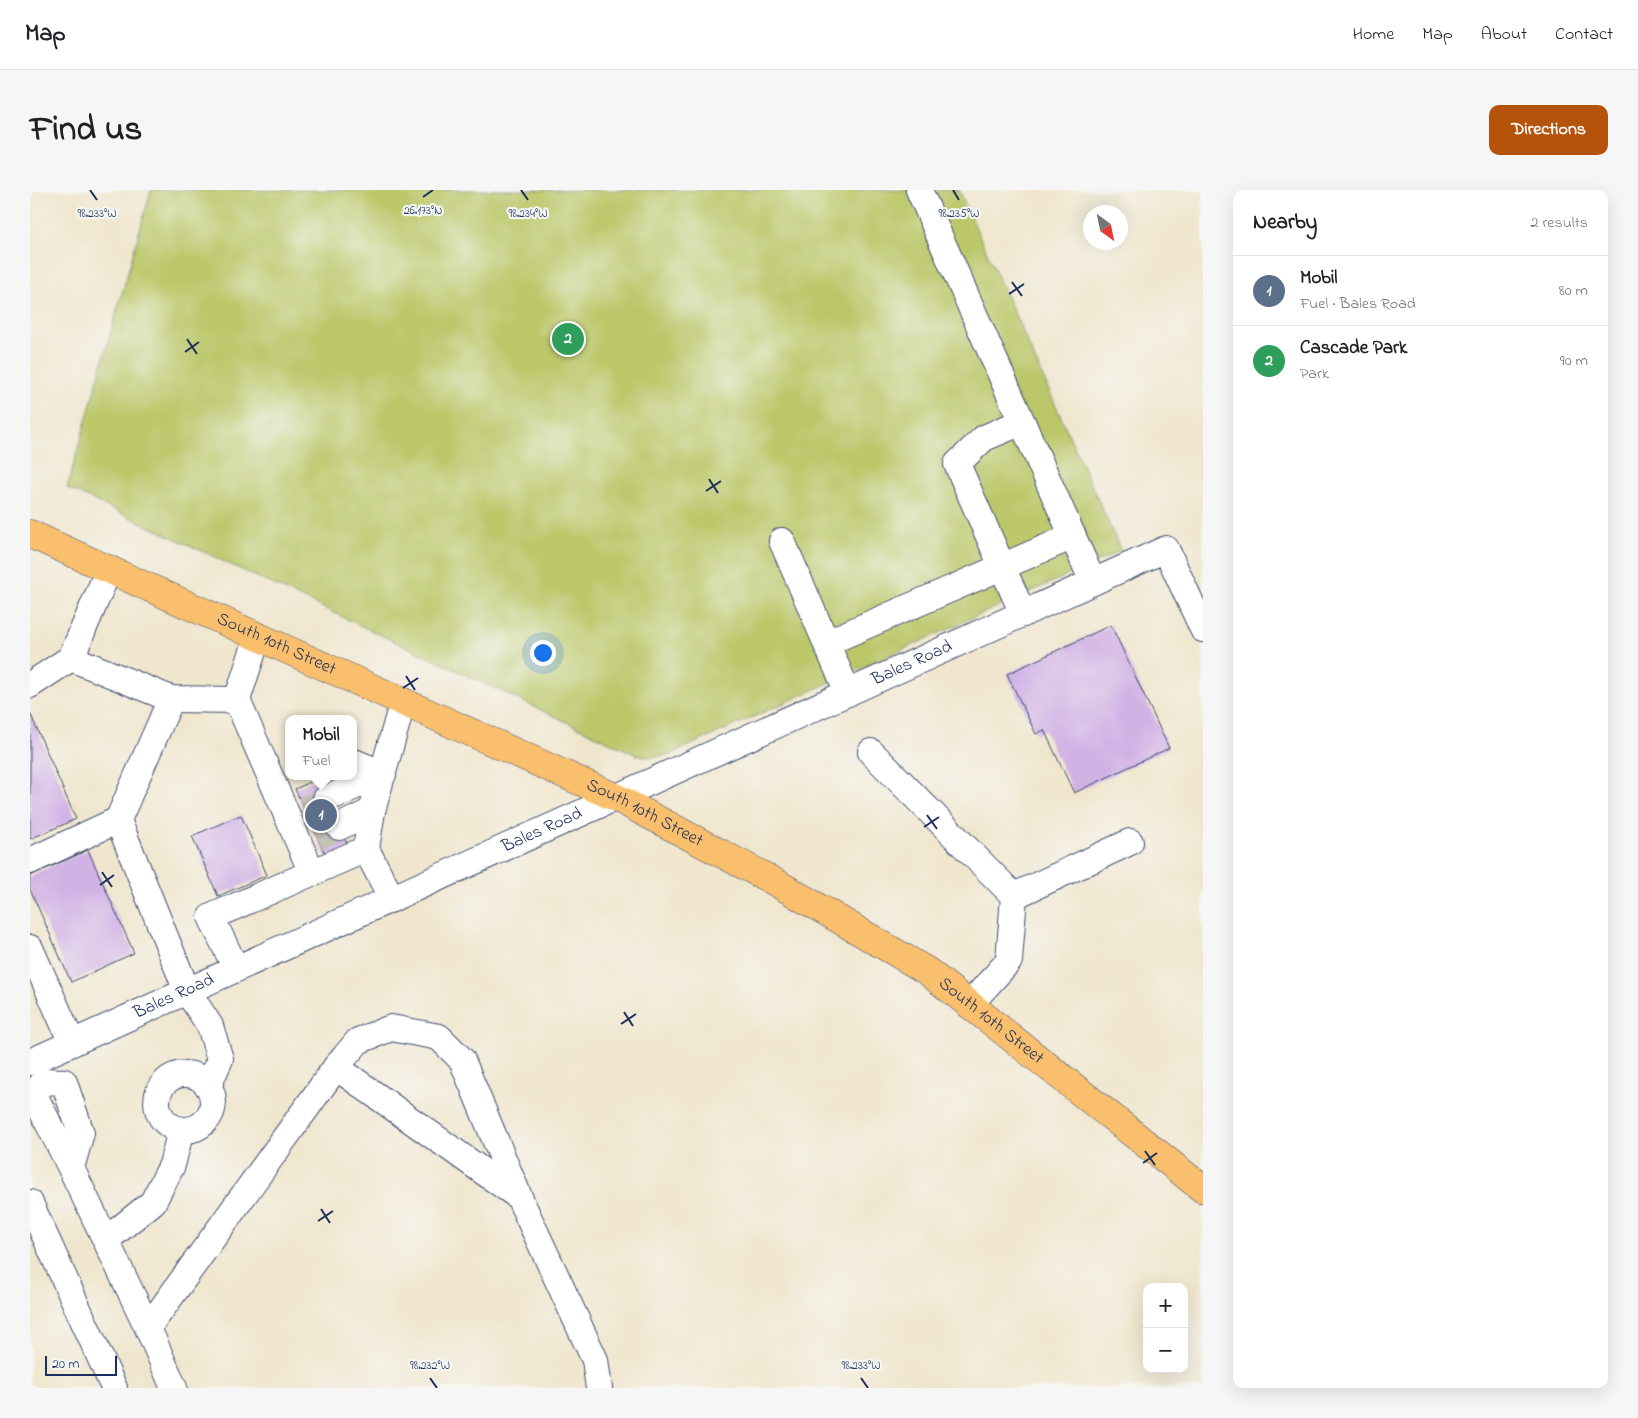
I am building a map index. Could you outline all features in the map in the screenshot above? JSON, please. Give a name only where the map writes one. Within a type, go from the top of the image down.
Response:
[{"type":"main road","name":"South 10th Street","points":[[30,534],[616,798],[775,882],[927,971],[1203,1189]]},
{"type":"street","points":[[920,190],[1093,582]]},
{"type":"street","points":[[1022,422],[984,438],[957,464],[1023,614]]},
{"type":"street","points":[[826,643],[1073,536]]},
{"type":"street","points":[[782,541],[848,693]]},
{"type":"street","name":"Bales Road","points":[[36,1067],[72,1043],[1166,549],[1203,630]]},
{"type":"street","points":[[30,685],[71,658],[109,569]]},
{"type":"street","points":[[258,636],[237,700],[279,772],[306,808],[318,836],[312,873]]},
{"type":"street","points":[[71,658],[171,699],[237,700]]},
{"type":"street","points":[[30,861],[118,820],[171,699]]},
{"type":"street","points":[[392,899],[366,849],[372,811],[403,702]]},
{"type":"street","points":[[871,752],[1014,896],[1009,961],[969,1005]]},
{"type":"street","points":[[357,763],[382,774]]},
{"type":"street","points":[[306,808],[382,774]]},
{"type":"street","points":[[318,836],[372,811]]},
{"type":"street","points":[[118,820],[187,991],[210,1026],[220,1059],[208,1086]]},
{"type":"street","points":[[1014,896],[1130,842]]},
{"type":"street","points":[[236,969],[212,917],[366,849]]},
{"type":"street","points":[[30,948],[72,1043]]},
{"type":"street","points":[[148,1328],[336,1066],[358,1042],[390,1028],[439,1037],[462,1060],[519,1196],[595,1360],[599,1388]]},
{"type":"street","points":[[336,1066],[519,1196]]},
{"type":"street","points":[[36,1067],[34,1095],[72,1168],[148,1328],[174,1388]]},
{"type":"street","points":[[193,1075],[202,1079],[208,1086],[212,1094],[213,1104],[211,1113],[206,1121],[190,1129],[181,1130],[165,1122],[157,1106],[157,1097],[160,1088],[166,1081],[174,1076],[193,1075]]},
{"type":"street","points":[[106,1240],[153,1202],[172,1165],[181,1130]]},
{"type":"street","points":[[30,1203],[114,1388]]},
{"type":"green space","points":[[151,190],[959,190],[1121,551],[669,755],[650,757],[637,755],[67,488]]},
{"type":"building","points":[[1111,625],[1169,748],[1074,793],[1044,730],[1036,734],[1007,674]]},
{"type":"building","points":[[30,713],[76,819],[30,839]]},
{"type":"building","points":[[317,780],[349,848],[327,858],[295,789]]},
{"type":"building","points":[[241,815],[267,875],[218,896],[192,836]]},
{"type":"building","points":[[88,850],[134,953],[71,982],[30,889],[30,876]]},
{"type":"tunnel","points":[[304,809],[326,799]]},
{"type":"tunnel","points":[[317,837],[339,827]]},
{"type":"place","name":"Cascade Park","points":[[568,339]]},
{"type":"place","name":"Mobil","points":[[321,815]]}]
